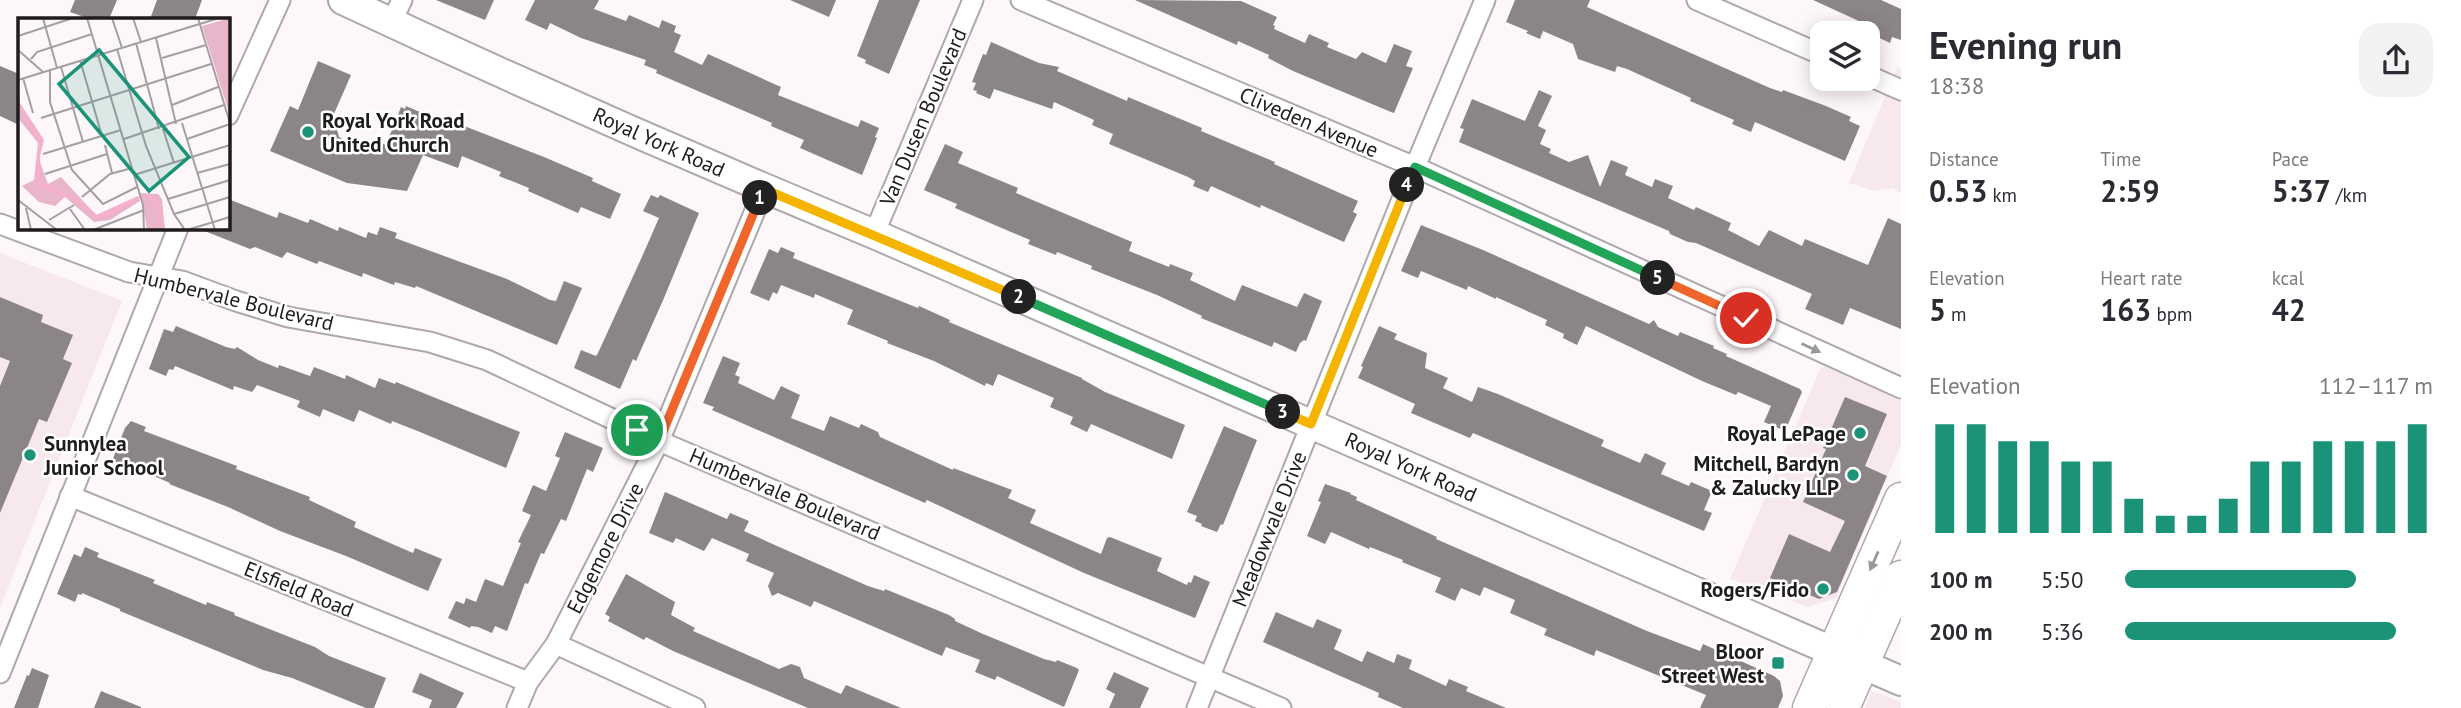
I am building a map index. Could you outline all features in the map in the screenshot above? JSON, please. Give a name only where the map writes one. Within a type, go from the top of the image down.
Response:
[{"type":"main road","name":"Royal York Road","points":[[343,0],[397,11],[764,189],[874,234],[1901,681]]},
{"type":"main road","points":[[1809,708],[1901,499]]},
{"type":"main road","points":[[1843,708],[1901,577]]},
{"type":"street","points":[[229,113],[280,0]]},
{"type":"street","name":"Van Dusen Boulevard","points":[[874,234],[972,0]]},
{"type":"street","name":"Cliveden Avenue","points":[[1021,0],[1415,167],[1901,388]]},
{"type":"street","name":"Meadowvale Drive","points":[[1197,708],[1485,0]]},
{"type":"street","points":[[1697,0],[1810,50]]},
{"type":"street","points":[[1880,81],[1901,90]]},
{"type":"street","name":"Edgemore Drive","points":[[517,708],[527,682],[556,644],[659,441],[764,189]]},
{"type":"street","name":"Humbervale Boulevard","points":[[0,224],[129,272],[182,281],[288,317],[381,332],[459,350],[487,360],[659,441],[1281,708]]},
{"type":"street","points":[[0,673],[178,229]]},
{"type":"street","name":"Elsfield Road","points":[[71,496],[527,682]]},
{"type":"street","points":[[556,644],[695,708]]},
{"type":"shaded area","points":[[1897,68],[1901,69],[1901,193],[1892,188],[1874,191],[1849,183]]},
{"type":"shaded area","name":"Sunnylea Junior School","points":[[0,253],[122,301],[0,608]]},
{"type":"shaded area","points":[[1822,365],[1901,401],[1901,444],[1836,598],[1808,607],[1730,579]]},
{"type":"shaded area","points":[[1872,691],[1901,702],[1901,708],[1865,708]]},
{"type":"building","points":[[75,0],[117,0],[109,18],[87,18],[70,12]]},
{"type":"building","points":[[157,0],[202,0],[195,18],[150,18]]},
{"type":"building","points":[[436,0],[494,0],[485,20]]},
{"type":"building","points":[[535,0],[599,0],[594,9],[626,21],[629,15],[659,28],[662,20],[676,26],[674,32],[681,35],[674,52],[702,65],[708,54],[781,87],[778,95],[858,127],[861,120],[879,128],[862,175],[800,148],[804,140],[771,126],[772,123],[656,73],[657,70],[644,65],[646,60],[581,38],[550,23],[547,30],[525,20]]},
{"type":"building","points":[[790,0],[836,0],[829,17]]},
{"type":"building","points":[[879,0],[920,0],[889,74],[865,63],[866,60],[857,56]]},
{"type":"building","points":[[1135,0],[1241,1],[1277,17],[1274,29],[1305,43],[1309,34],[1329,43],[1327,47],[1356,59],[1362,52],[1386,63],[1394,44],[1412,51],[1406,66],[1413,68],[1394,113],[1293,71],[1268,58],[1269,55],[1238,41],[1237,45]]},
{"type":"building","points":[[1515,0],[1590,0],[1587,7],[1770,88],[1826,106],[1851,117],[1849,121],[1860,126],[1845,161],[1755,122],[1751,132],[1732,124],[1734,120],[1690,101],[1691,98],[1627,69],[1617,66],[1615,72],[1578,59],[1573,44],[1543,31],[1540,39],[1506,22]]},
{"type":"building","points":[[1813,0],[1881,0],[1901,9],[1901,40],[1892,37],[1890,43],[1880,38],[1880,21],[1859,21]]},
{"type":"building","points":[[991,42],[1039,63],[1059,67],[1057,71],[1127,101],[1128,97],[1202,128],[1201,131],[1358,201],[1353,212],[1357,214],[1344,242],[1211,186],[1208,192],[1193,186],[1195,181],[1188,177],[1109,144],[1113,134],[1092,125],[1094,120],[1054,102],[1052,109],[994,89],[990,99],[976,93],[977,91],[973,90],[976,83],[972,82]]},
{"type":"building","points":[[318,61],[351,75],[330,123],[336,126],[339,137],[376,154],[381,143],[386,145],[401,107],[405,109],[406,106],[457,128],[459,124],[593,178],[592,181],[621,194],[610,219],[581,207],[578,213],[499,176],[501,172],[462,156],[458,168],[423,155],[407,191],[347,183],[270,151],[290,106],[298,110]]},
{"type":"building","points":[[0,66],[18,74],[18,125],[0,116]]},
{"type":"building","points":[[1539,90],[1552,96],[1538,126],[1546,130],[1540,144],[1551,149],[1549,153],[1569,162],[1588,155],[1600,187],[1611,160],[1628,167],[1625,175],[1652,187],[1655,179],[1673,186],[1668,198],[1731,223],[1728,230],[1759,246],[1769,230],[1802,246],[1805,239],[1868,265],[1888,218],[1901,224],[1901,329],[1850,308],[1843,325],[1805,309],[1812,294],[1459,142],[1464,129],[1460,128],[1472,99],[1525,121]]},
{"type":"building","points":[[945,144],[963,152],[958,163],[1018,188],[1016,193],[1132,242],[1129,251],[1169,267],[1170,264],[1193,273],[1190,280],[1235,301],[1242,285],[1297,307],[1304,293],[1322,301],[1306,341],[1300,343],[1296,352],[1274,342],[1272,347],[1201,318],[1202,316],[1157,295],[1091,269],[1092,266],[1028,244],[1030,240],[955,208],[957,204],[924,190]]},
{"type":"building","points":[[651,195],[658,198],[660,195],[699,213],[636,361],[633,359],[620,389],[574,368],[581,350],[596,356],[598,353],[641,259],[659,218],[643,211]]},
{"type":"building","points":[[229,199],[277,218],[279,212],[308,223],[310,219],[338,231],[339,227],[366,238],[368,232],[377,235],[380,227],[397,233],[395,238],[507,279],[550,300],[556,301],[564,281],[582,288],[557,345],[416,286],[415,288],[395,282],[394,285],[363,273],[362,277],[287,252],[282,258],[255,247],[250,249],[200,229],[229,229]]},
{"type":"building","points":[[1421,225],[1649,324],[1654,320],[1658,327],[1678,336],[1680,332],[1714,346],[1713,348],[1727,354],[1726,356],[1800,389],[1802,392],[1785,431],[1764,422],[1771,406],[1702,381],[1586,326],[1577,345],[1563,338],[1564,334],[1545,325],[1547,320],[1496,297],[1468,286],[1467,290],[1421,271],[1418,278],[1401,271]]},
{"type":"building","points":[[781,247],[795,253],[793,258],[918,308],[919,306],[950,320],[949,322],[1082,378],[1105,392],[1185,425],[1172,459],[1091,424],[1087,432],[1070,424],[1073,417],[1050,407],[1054,398],[998,374],[993,386],[986,383],[985,386],[934,361],[887,343],[888,341],[847,324],[853,310],[815,294],[814,298],[781,285],[777,294],[773,292],[769,301],[750,293],[769,249],[778,253]]},
{"type":"building","points":[[0,297],[43,315],[41,322],[73,335],[63,359],[72,363],[47,422],[39,419],[0,513],[0,386],[10,361],[0,357]]},
{"type":"building","points":[[176,326],[226,347],[237,347],[278,368],[279,365],[310,376],[314,367],[345,379],[346,375],[375,388],[379,378],[395,384],[396,382],[520,432],[506,468],[359,410],[354,422],[323,409],[320,417],[297,407],[300,401],[257,385],[252,392],[234,386],[233,390],[175,366],[173,370],[169,369],[166,376],[149,369],[164,329],[173,332]]},
{"type":"building","points":[[1379,326],[1397,334],[1394,339],[1427,353],[1425,368],[1448,378],[1443,388],[1472,402],[1478,387],[1498,394],[1604,440],[1601,446],[1640,463],[1645,453],[1666,463],[1661,474],[1689,486],[1691,482],[1712,491],[1704,510],[1712,513],[1704,531],[1473,433],[1470,438],[1411,413],[1415,404],[1358,378]]},
{"type":"building","points":[[723,356],[740,363],[735,375],[740,377],[738,383],[774,400],[781,386],[800,395],[791,418],[824,431],[830,416],[859,428],[861,424],[878,432],[880,437],[953,470],[1012,490],[1008,498],[1036,510],[1030,523],[1101,554],[1107,538],[1110,537],[1162,558],[1157,571],[1187,585],[1188,582],[1191,583],[1194,575],[1210,582],[1195,618],[1084,573],[927,500],[925,503],[712,410],[714,407],[703,403]]},
{"type":"building","points":[[1845,397],[1887,414],[1865,466],[1887,476],[1837,592],[1819,599],[1770,578],[1789,534],[1830,552],[1845,521],[1803,502]]},
{"type":"building","points":[[131,421],[146,427],[144,431],[310,497],[309,500],[356,522],[354,527],[383,540],[413,553],[415,548],[442,559],[428,591],[133,467],[132,469],[112,461],[125,428]]},
{"type":"building","points":[[1224,426],[1257,440],[1223,525],[1221,524],[1217,532],[1201,526],[1202,524],[1195,521],[1197,516],[1187,512]]},
{"type":"building","points":[[565,432],[603,448],[593,472],[587,469],[566,521],[561,519],[544,554],[541,553],[528,584],[525,583],[507,631],[495,626],[492,633],[478,627],[470,628],[448,618],[456,601],[464,604],[466,598],[476,602],[485,579],[503,586],[521,543],[518,542],[531,515],[522,511],[533,485],[546,491],[560,458],[555,456]]},
{"type":"building","points":[[1325,484],[1351,493],[1357,497],[1356,500],[1437,537],[1436,539],[1647,631],[1700,651],[1703,644],[1774,676],[1780,681],[1783,696],[1778,708],[1700,708],[1706,695],[1596,650],[1594,656],[1544,635],[1547,629],[1510,613],[1515,600],[1484,587],[1480,596],[1461,588],[1455,601],[1435,592],[1441,578],[1402,562],[1403,560],[1331,532],[1325,544],[1307,536],[1321,502],[1318,501]]},
{"type":"building","points":[[665,492],[727,519],[730,513],[749,521],[744,531],[868,586],[884,591],[885,589],[949,615],[955,621],[983,634],[1044,659],[1057,660],[1077,668],[1079,670],[1064,707],[997,676],[995,680],[975,672],[980,660],[946,647],[942,656],[814,601],[811,607],[778,593],[772,596],[768,586],[774,573],[746,561],[749,554],[712,538],[704,551],[676,538],[673,543],[649,533]]},
{"type":"building","points":[[85,547],[99,553],[97,557],[155,580],[153,583],[206,605],[207,602],[235,613],[234,615],[315,647],[329,656],[386,678],[374,708],[366,708],[292,678],[263,670],[82,593],[78,594],[75,602],[57,594],[74,554],[81,557]]},
{"type":"building","points":[[626,574],[675,602],[671,615],[695,628],[693,631],[779,669],[791,664],[800,667],[804,678],[841,694],[846,685],[901,708],[808,708],[646,637],[644,640],[608,621],[610,617],[605,614]]},
{"type":"building","points":[[1276,612],[1313,628],[1317,619],[1342,630],[1334,649],[1362,662],[1367,651],[1394,663],[1397,654],[1412,660],[1409,669],[1446,686],[1449,679],[1468,687],[1466,691],[1506,708],[1403,708],[1378,697],[1379,693],[1263,642]]},
{"type":"building","points":[[32,668],[49,675],[38,708],[14,708],[27,675],[29,676]]},
{"type":"building","points":[[1114,672],[1149,688],[1140,708],[1109,708],[1115,694],[1106,689]]},
{"type":"building","points":[[420,673],[464,693],[456,708],[429,708],[432,700],[412,692]]},
{"type":"building","points":[[101,691],[141,707],[141,708],[94,708]]},
{"type":"place","name":"Royal York Road United Church","points":[[308,132]]},
{"type":"place","name":"Royal LePage","points":[[1860,433]]},
{"type":"place","name":"Sunnylea Junior School","points":[[30,455]]},
{"type":"place","name":"Mitchell, Bardyn & Zalucky LLP","points":[[1853,475]]},
{"type":"place","name":"Rogers/Fido","points":[[1823,589]]},
{"type":"place","name":"Bloor Street West","points":[[1778,663]]},
{"type":"route","points":[[637,430],[659,441],[764,189],[1311,424],[1415,167],[1746,318]]}]
